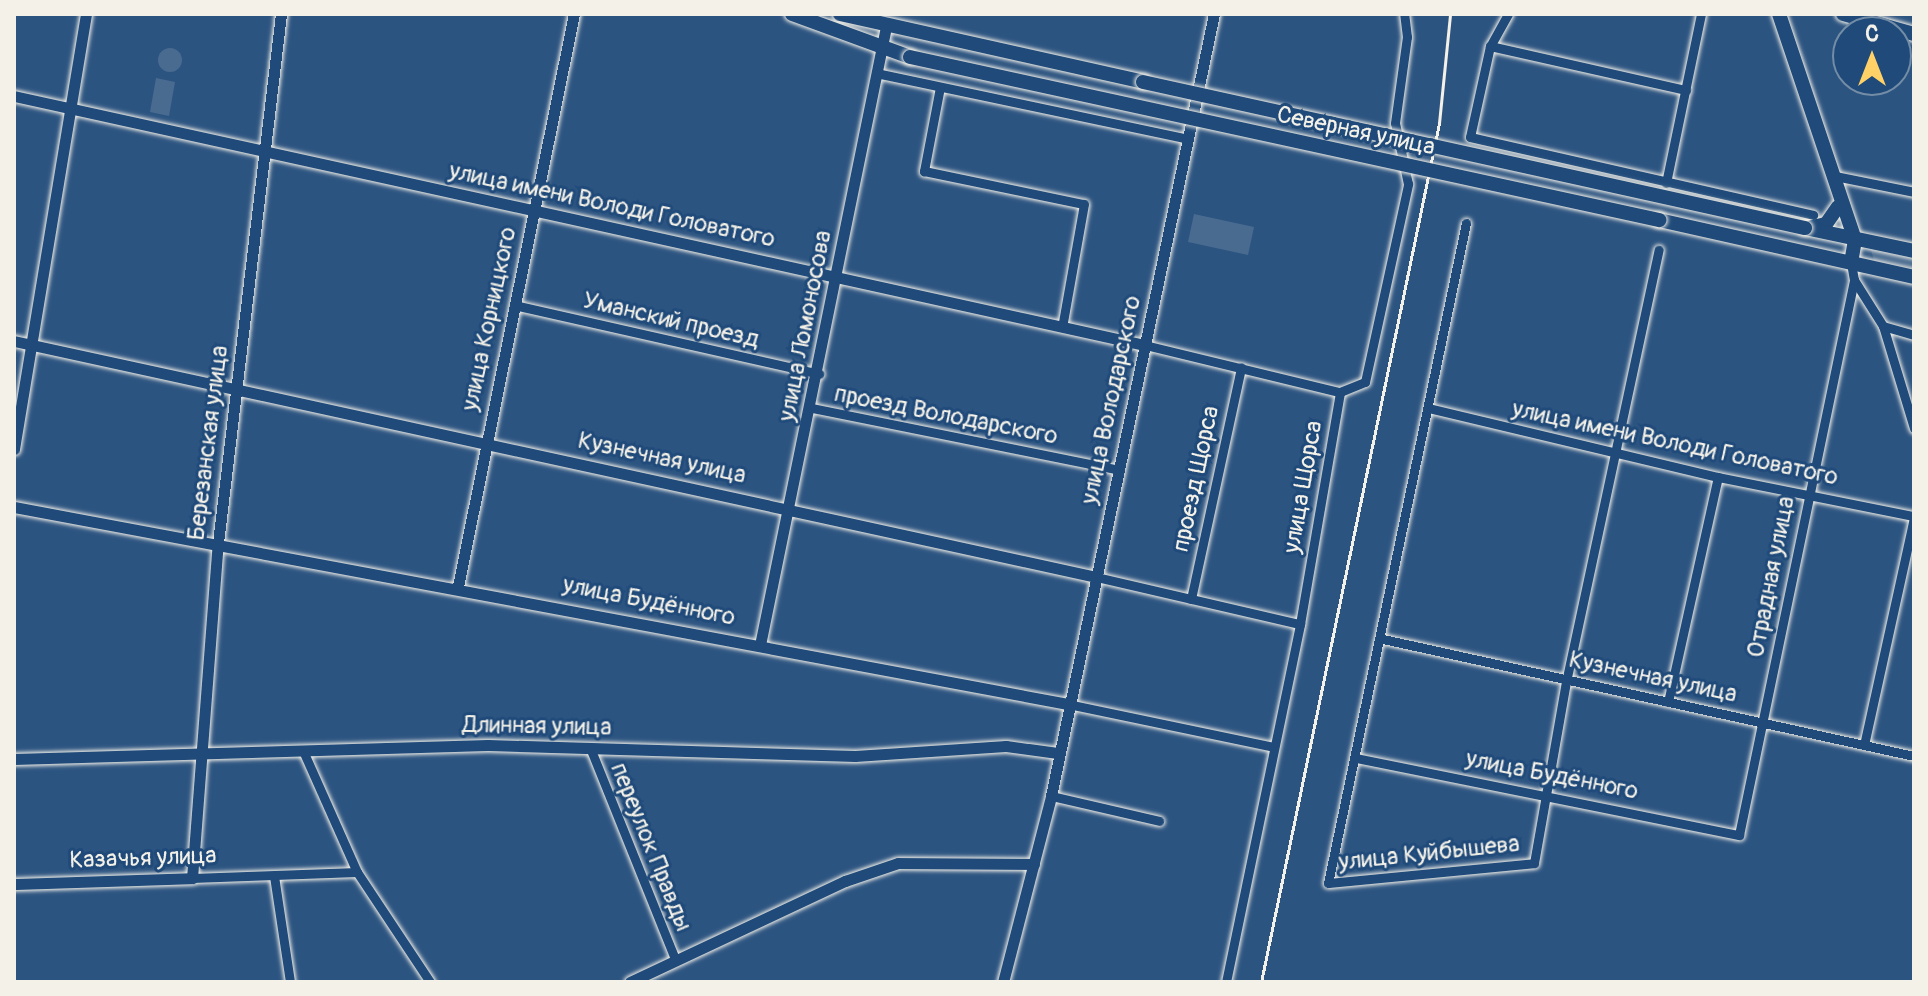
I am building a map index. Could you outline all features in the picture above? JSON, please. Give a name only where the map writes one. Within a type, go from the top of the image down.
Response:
[{"type":"main road","name":"Северная улица","points":[[792,14],[910,57],[1914,277]]},
{"type":"main road","name":"Северная улица","points":[[840,14],[888,20],[915,34],[1809,222],[1850,238],[1914,251]]},
{"type":"main road","points":[[1771,14],[1850,238]]},
{"type":"main road","points":[[1779,14],[1835,176],[1850,238],[1846,262]]},
{"type":"main road","points":[[1843,14],[1914,34]]},
{"type":"main road","points":[[1872,14],[1914,26]]},
{"type":"main road","points":[[1809,222],[1821,227],[1838,207]]},
{"type":"street","points":[[14,449],[86,14]]},
{"type":"street","name":"Березанская улица","points":[[192,878],[218,543],[281,14]]},
{"type":"street","name":"улица Корницкого","points":[[458,586],[574,14]]},
{"type":"street","name":"улица Володарского","points":[[1003,982],[1051,796],[1214,14]]},
{"type":"street","name":"улица Щорса","points":[[1226,982],[1300,624],[1340,392],[1365,382],[1408,184],[1395,123],[1407,37],[1404,14]]},
{"type":"street","points":[[1508,14],[1490,46],[1470,137],[1666,183],[1809,222]]},
{"type":"street","points":[[1666,183],[1701,14]]},
{"type":"street","name":"улица Ломоносова","points":[[760,645],[819,374],[888,20]]},
{"type":"street","points":[[1490,46],[1686,90]]},
{"type":"street","points":[[876,73],[1188,139]]},
{"type":"street","points":[[940,87],[924,171],[1084,204],[1062,327]]},
{"type":"street","name":"улица имени Володи Головатого","points":[[14,96],[1145,345],[1340,392]]},
{"type":"street","points":[[1835,176],[1914,192]]},
{"type":"street","points":[[1356,758],[1383,639],[1466,223]]},
{"type":"street","points":[[1544,796],[1659,250]]},
{"type":"street","points":[[1846,262],[1883,326],[1914,428]]},
{"type":"street","name":"Отрадная улица","points":[[1739,835],[1854,280]]},
{"type":"street","name":"Уманский проезд","points":[[514,305],[819,374]]},
{"type":"street","points":[[1883,326],[1914,335]]},
{"type":"street","name":"Кузнечная улица","points":[[14,341],[238,386],[1300,624]]},
{"type":"street","name":"проезд Щорса","points":[[1191,599],[1241,367]]},
{"type":"street","name":"проезд Володарского","points":[[812,408],[1120,470]]},
{"type":"street","name":"улица имени Володи Головатого","points":[[1428,408],[1718,477],[1914,516]]},
{"type":"street","points":[[1668,702],[1718,477]]},
{"type":"street","name":"улица Будённого","points":[[14,507],[458,586],[1068,704],[1273,747]]},
{"type":"street","points":[[1864,745],[1914,516]]},
{"type":"street","name":"Кузнечная улица","points":[[1383,639],[1566,682],[1914,756]]},
{"type":"street","name":"Длинная улица","points":[[14,759],[304,753],[451,746],[855,756],[1006,746],[1058,753]]},
{"type":"street","name":"переулок Правды","points":[[591,750],[675,959]]},
{"type":"street","points":[[304,753],[357,872],[430,982]]},
{"type":"street","name":"улица Будённого","points":[[1356,758],[1739,835]]},
{"type":"street","name":"улица Куйбышева","points":[[1356,758],[1328,883],[1534,863],[1544,796]]},
{"type":"street","points":[[1051,796],[1159,821]]},
{"type":"street","points":[[630,982],[845,881],[898,863],[1034,864]]},
{"type":"street","name":"Казачья улица","points":[[14,884],[357,872]]},
{"type":"street","points":[[274,876],[290,982]]},
{"type":"shaded area","points":[[170,48],[179,51],[182,60],[179,69],[170,72],[161,69],[158,60],[161,51]]},
{"type":"shaded area","points":[[156,78],[175,82],[169,116],[150,112]]},
{"type":"shaded area","points":[[1194,214],[1254,227],[1248,255],[1188,242]]},
{"type":"shaded area","points":[[1871,250],[1914,259],[1914,268],[1874,260]]},
{"type":"railway","points":[[1261,982],[1439,123],[1450,14]]}]
